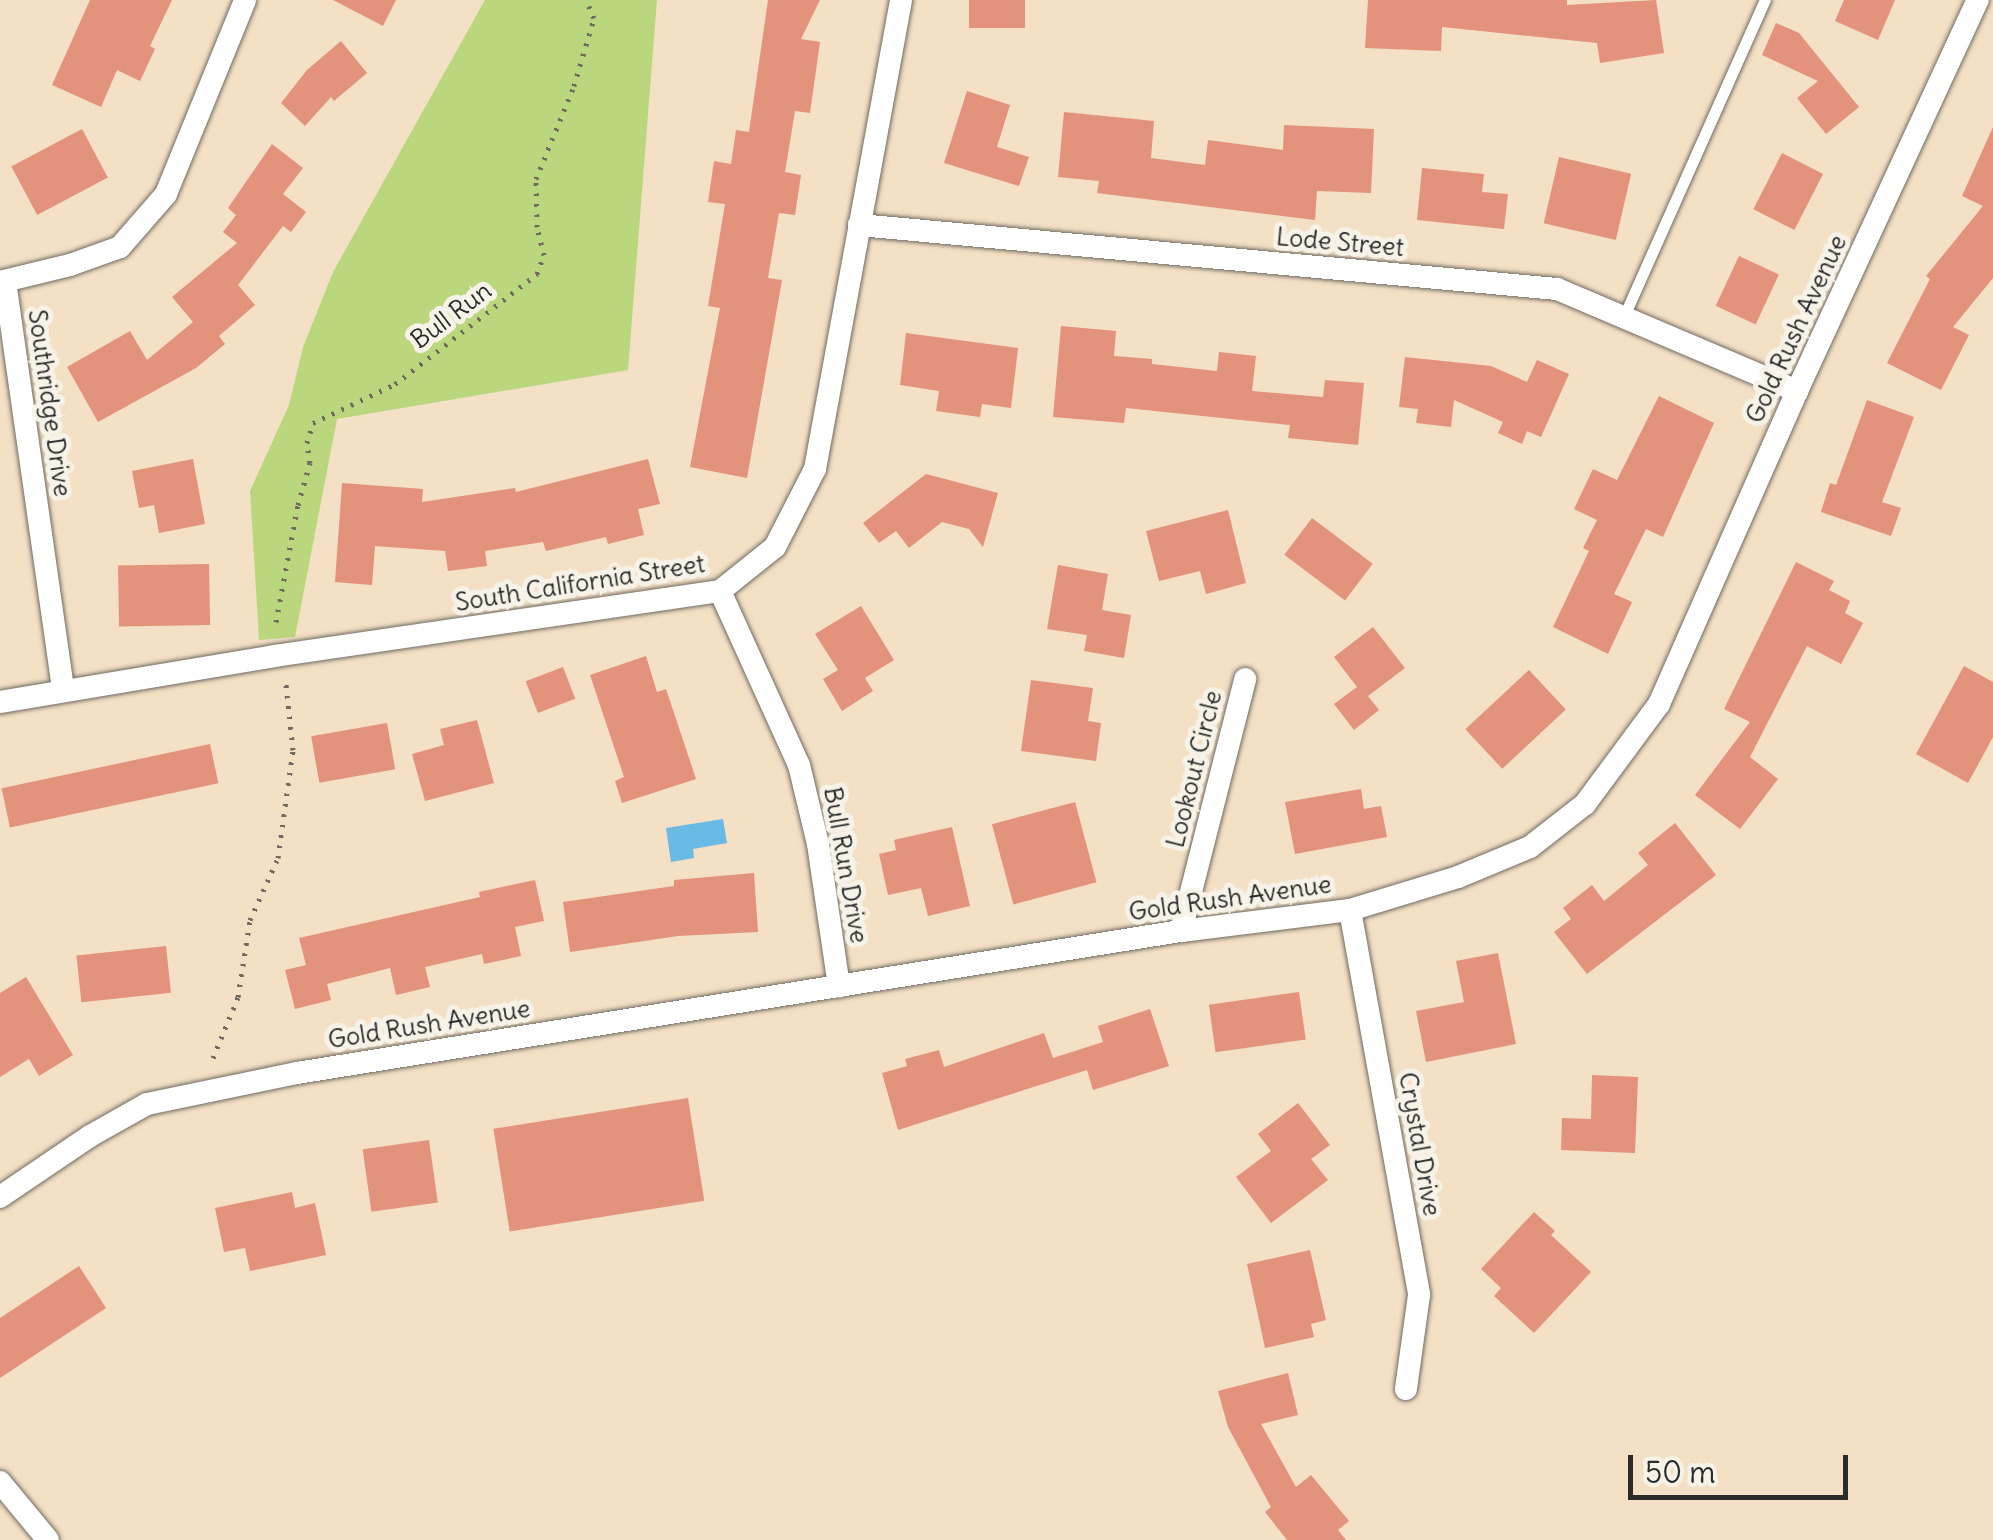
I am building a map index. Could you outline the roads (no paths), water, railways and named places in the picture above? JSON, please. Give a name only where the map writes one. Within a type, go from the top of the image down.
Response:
[{"type":"street","name":"Southridge Drive","points":[[63,691],[2,281],[70,266],[120,247],[166,194],[245,0]]},
{"type":"street","name":"South California Street","points":[[0,702],[720,590],[776,547],[815,469],[901,0]]},
{"type":"street","name":"Gold Rush Avenue","points":[[0,1196],[90,1136],[147,1104],[296,1073],[1181,930],[1350,910],[1458,877],[1530,847],[1585,804],[1659,704],[1797,391],[1978,0]]},
{"type":"street","name":"Lode Street","points":[[859,225],[1558,289],[1797,391]]},
{"type":"street","name":"Bull Run Drive","points":[[720,590],[799,765],[818,844],[839,986]]},
{"type":"street","name":"Lookout Circle","points":[[1181,930],[1245,679]]},
{"type":"street","name":"Crystal Drive","points":[[1350,910],[1418,1295],[1406,1389]]},
{"type":"street","points":[[0,1482],[48,1540]]},
{"type":"lane","points":[[1624,316],[1765,0]]},
{"type":"water","points":[[723,819],[727,843],[693,849],[694,858],[671,862],[666,828]]}]
